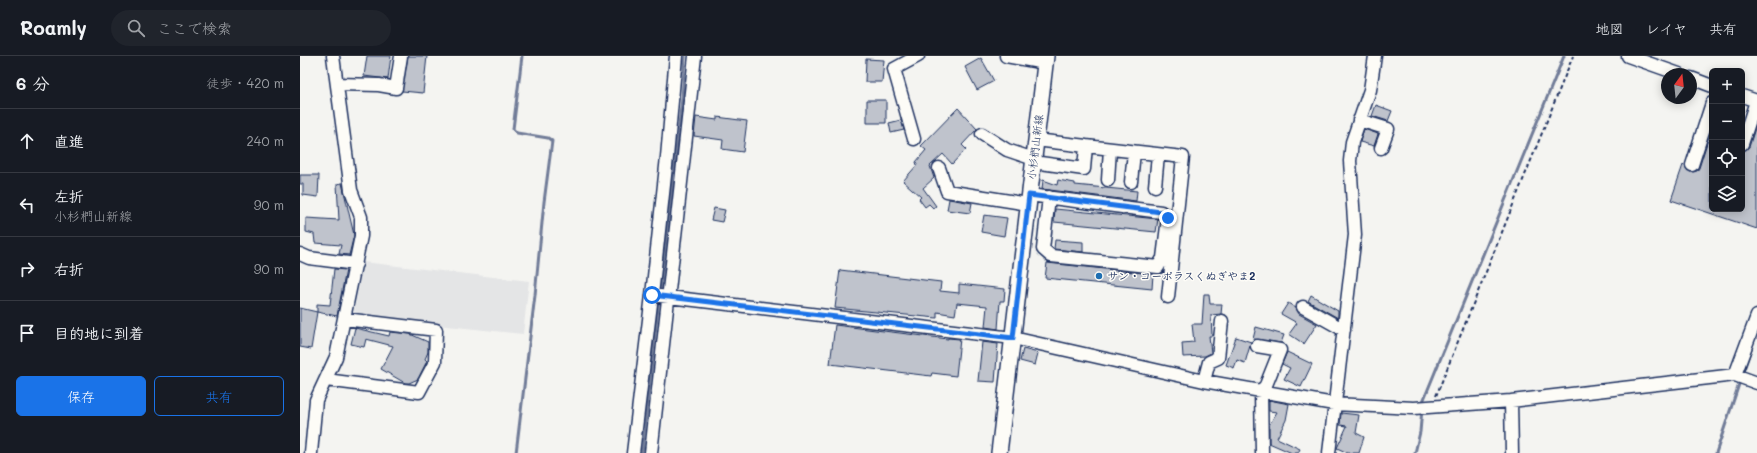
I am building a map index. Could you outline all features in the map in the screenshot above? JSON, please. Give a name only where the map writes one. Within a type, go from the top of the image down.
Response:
[{"type":"main road","name":"小杉椚山新線","points":[[999,453],[1045,60]]},
{"type":"street","points":[[311,453],[316,400],[336,357],[361,236],[361,218],[351,190],[333,56]]},
{"type":"street","points":[[337,84],[378,85],[396,88],[401,56]]},
{"type":"street","points":[[633,453],[667,157],[676,56]]},
{"type":"street","points":[[651,453],[696,56]]},
{"type":"street","points":[[914,139],[894,69],[918,56]]},
{"type":"street","points":[[1006,56],[1045,60]]},
{"type":"street","points":[[1329,453],[1355,235],[1350,161],[1352,142],[1370,90],[1375,56]]},
{"type":"street","points":[[1628,56],[1662,68]]},
{"type":"street","points":[[1697,80],[1709,85]]},
{"type":"street","points":[[1743,140],[1756,101],[1745,97]]},
{"type":"street","points":[[1692,165],[1712,104]]},
{"type":"street","points":[[1360,120],[1388,129],[1381,148]]},
{"type":"street","points":[[982,134],[1007,150],[1034,161],[1084,169],[1086,146]]},
{"type":"street","points":[[1036,140],[1183,157],[1168,297]]},
{"type":"street","points":[[1108,180],[1110,149]]},
{"type":"street","points":[[1131,182],[1134,152]]},
{"type":"street","points":[[1155,186],[1158,155]]},
{"type":"street","points":[[939,168],[947,191],[1028,200],[1049,197],[1161,212],[1168,218],[1164,258],[1158,267],[1051,256],[1043,250],[1049,197]]},
{"type":"street","points":[[300,254],[309,258],[356,264]]},
{"type":"street","points":[[652,295],[1013,338],[1204,381],[1334,404],[1414,408],[1511,401],[1735,375],[1757,383]]},
{"type":"street","points":[[1303,307],[1344,330]]},
{"type":"street","points":[[1735,375],[1757,316]]},
{"type":"street","points":[[326,380],[419,392],[435,362],[436,330],[345,319]]},
{"type":"street","points":[[1204,381],[1208,362],[1218,358],[1222,321]]},
{"type":"street","points":[[1257,346],[1280,350],[1266,385],[1261,391],[1262,453]]},
{"type":"street","points":[[1511,401],[1512,453]]},
{"type":"path","points":[[1432,406],[1573,56]]},
{"type":"shaded area","points":[[363,262],[529,281],[523,334],[353,316]]},
{"type":"building","points":[[367,56],[391,56],[388,79],[364,76]]},
{"type":"building","points":[[408,56],[427,56],[423,93],[402,91]]},
{"type":"building","points":[[981,58],[994,81],[977,90],[965,67]]},
{"type":"building","points":[[866,59],[884,60],[882,82],[865,82]]},
{"type":"building","points":[[867,100],[886,100],[886,123],[867,123]]},
{"type":"building","points":[[1376,105],[1392,111],[1388,121],[1372,116]]},
{"type":"building","points":[[958,108],[977,129],[962,145],[966,149],[952,164],[943,154],[930,166],[934,178],[923,188],[936,206],[933,208],[929,204],[925,207],[919,199],[921,197],[903,181],[917,165],[916,162],[926,150],[921,146]]},
{"type":"building","points":[[696,117],[717,120],[717,117],[747,121],[743,152],[722,149],[723,140],[694,136]]},
{"type":"building","points":[[901,120],[904,130],[891,133],[889,123]]},
{"type":"building","points":[[1757,122],[1757,229],[1671,200],[1683,165],[1690,172],[1697,171],[1709,136],[1709,212],[1745,212],[1745,149],[1749,147]]},
{"type":"building","points":[[1364,129],[1378,134],[1374,146],[1360,142]]},
{"type":"building","points":[[300,175],[319,175],[318,197],[303,195],[303,184],[300,184]]},
{"type":"building","points":[[1043,180],[1057,185],[1058,180],[1075,183],[1075,185],[1137,191],[1136,201],[1042,189]]},
{"type":"building","points":[[342,183],[354,235],[349,255],[339,254],[341,245],[315,243],[314,234],[306,232],[306,218],[339,220],[337,184]]},
{"type":"building","points":[[949,199],[972,203],[970,213],[947,210]]},
{"type":"building","points":[[714,208],[725,210],[722,222],[711,220]]},
{"type":"building","points":[[1055,209],[1158,219],[1156,232],[1054,222]]},
{"type":"building","points":[[984,215],[1007,218],[1004,236],[981,232]]},
{"type":"building","points":[[1055,240],[1083,242],[1083,252],[1054,249]]},
{"type":"building","name":"サン・コーポラスくぬぎやま2","points":[[1047,263],[1153,274],[1152,289],[1045,278]]},
{"type":"building","points":[[334,269],[346,270],[337,316],[317,312],[317,304],[330,305]]},
{"type":"building","points":[[840,270],[941,282],[940,291],[959,293],[959,284],[1005,289],[1004,301],[1000,301],[998,329],[985,327],[987,306],[957,303],[955,315],[937,312],[937,318],[835,308]]},
{"type":"building","points":[[1204,294],[1209,294],[1210,304],[1222,304],[1221,314],[1211,315],[1212,336],[1209,336],[1211,353],[1205,356],[1183,357],[1182,343],[1194,342],[1192,324],[1202,324]]},
{"type":"building","points":[[1311,295],[1338,311],[1338,318],[1308,301]]},
{"type":"building","points":[[1288,303],[1296,308],[1299,314],[1317,324],[1304,344],[1289,334],[1297,323],[1281,314]]},
{"type":"building","points":[[300,308],[317,312],[311,349],[300,347]]},
{"type":"building","points":[[835,325],[948,339],[960,339],[956,376],[932,373],[931,376],[830,364]]},
{"type":"building","points":[[1256,327],[1284,335],[1281,343],[1253,339]]},
{"type":"building","points":[[355,328],[389,336],[390,332],[410,334],[428,342],[428,352],[425,359],[427,361],[418,379],[405,383],[381,369],[393,346],[366,339],[364,347],[351,344]]},
{"type":"building","points":[[1236,337],[1251,342],[1245,363],[1237,360],[1234,368],[1226,365]]},
{"type":"building","points":[[982,342],[998,344],[995,382],[978,381]]},
{"type":"building","points":[[1023,349],[1038,353],[1035,365],[1020,361]]},
{"type":"building","points":[[1287,352],[1312,364],[1301,387],[1284,379],[1290,368],[1282,364]]},
{"type":"building","points":[[1269,400],[1289,404],[1286,420],[1277,438],[1300,449],[1298,453],[1292,453],[1269,443],[1269,425],[1277,412],[1269,411]]},
{"type":"building","points":[[1341,413],[1359,415],[1356,433],[1364,437],[1359,453],[1348,453],[1337,448],[1347,426],[1340,425]]},
{"type":"waterway","points":[[516,453],[552,141],[548,138],[517,133],[513,129],[522,56]]},
{"type":"waterway","points":[[660,292],[682,99],[685,56]]},
{"type":"waterway","points":[[1422,404],[1564,56]]},
{"type":"waterway","points":[[642,453],[659,298]]},
{"type":"waterway","points":[[1742,375],[1751,349]]},
{"type":"waterway","points":[[1716,453],[1740,381]]},
{"type":"waterway","points":[[1415,453],[1420,432],[1422,409]]},
{"type":"place","name":"サン・コーポラスくぬぎやま2","points":[[1099,276]]},
{"type":"route","points":[[652,295],[1013,338],[1029,195],[1161,212],[1168,218]]}]
